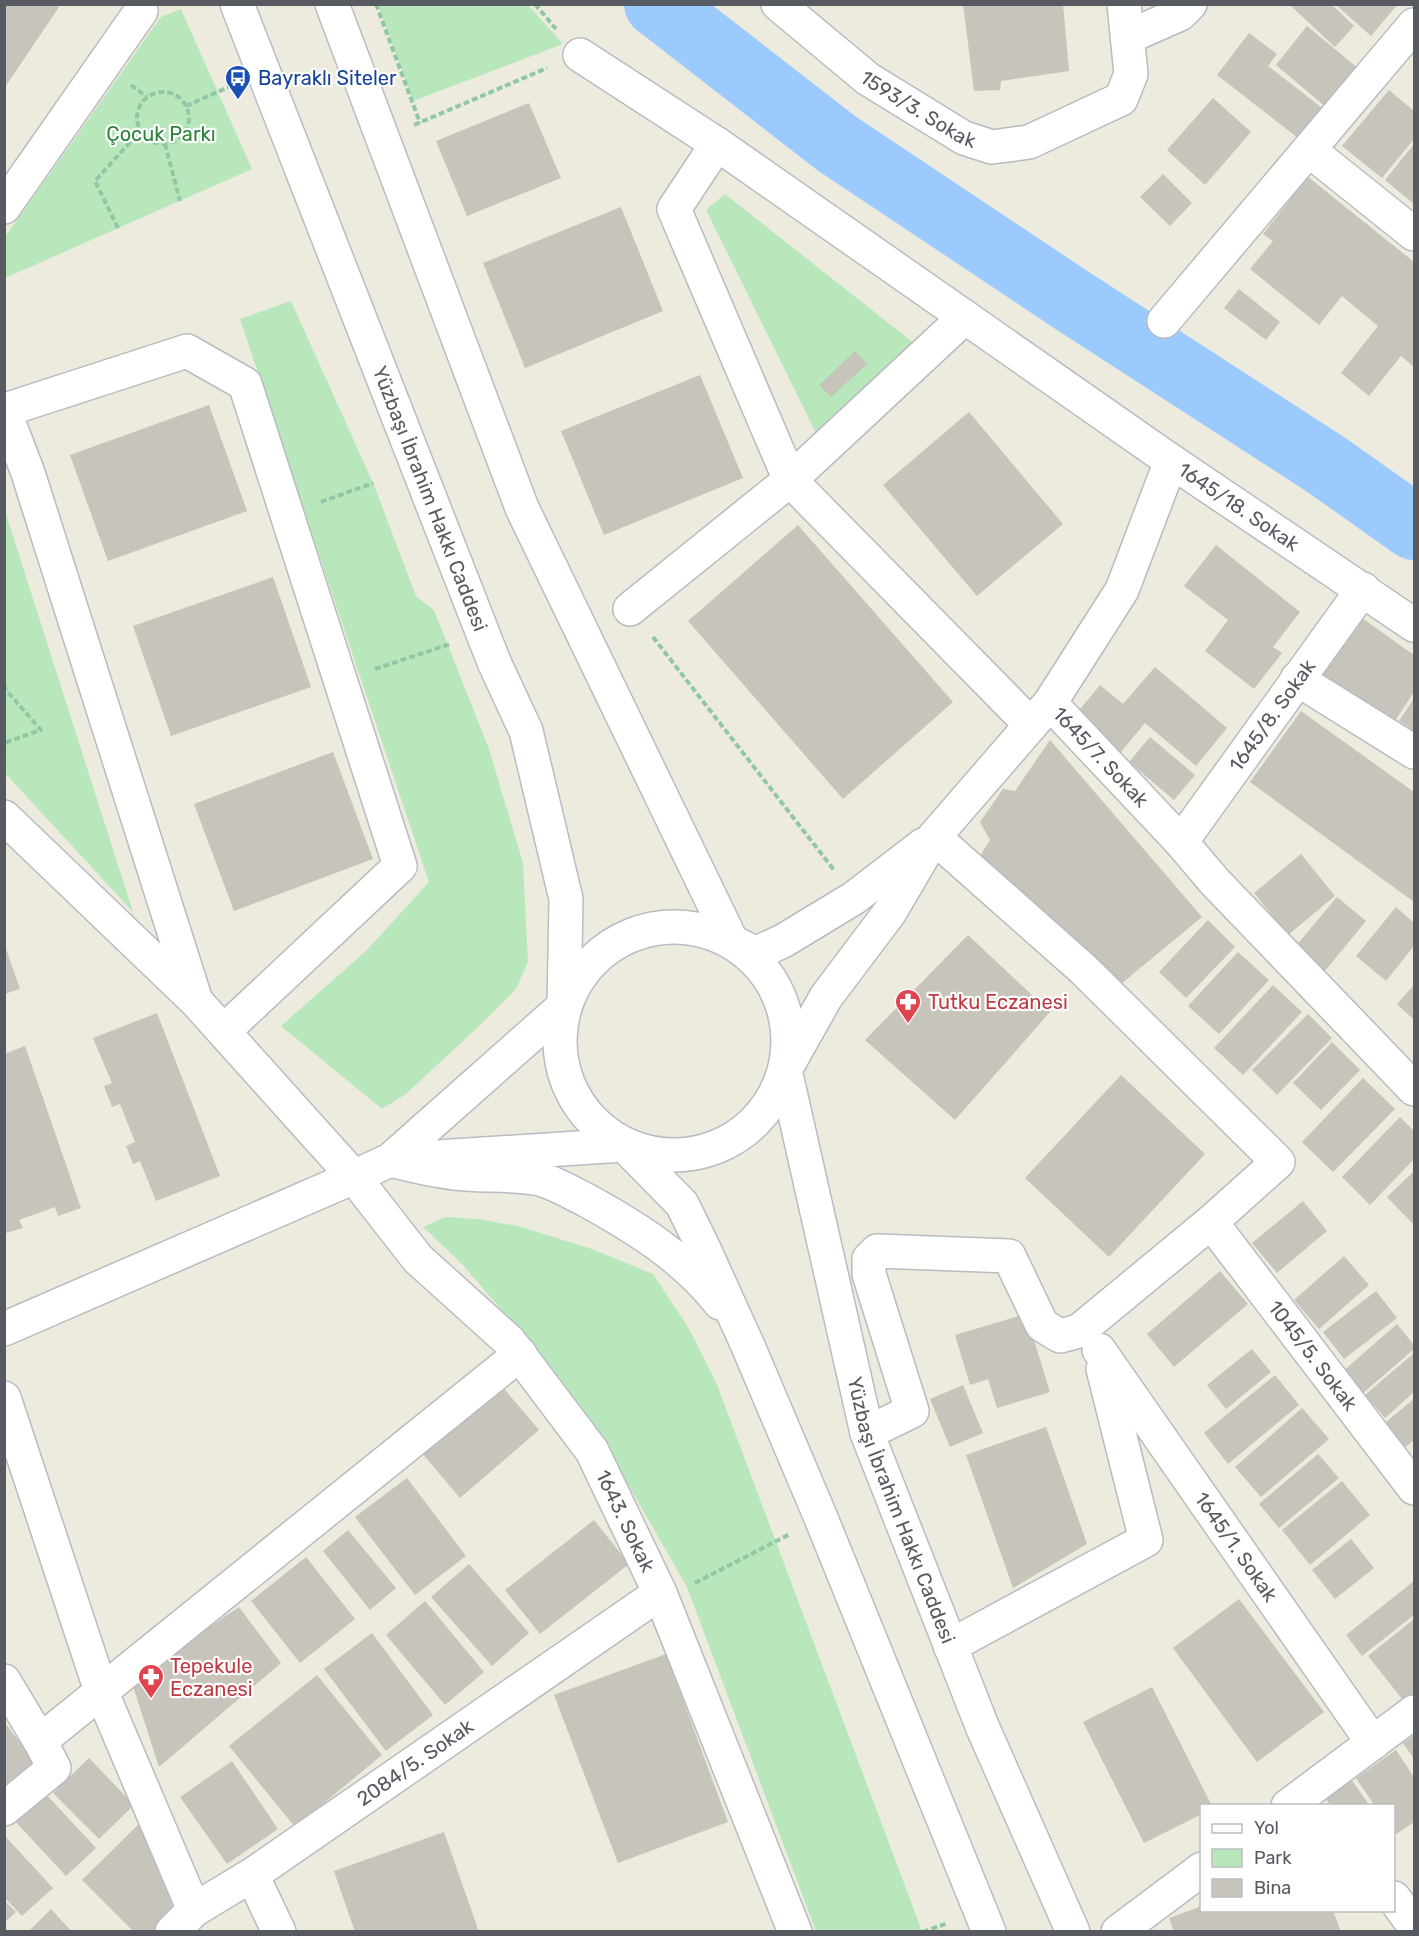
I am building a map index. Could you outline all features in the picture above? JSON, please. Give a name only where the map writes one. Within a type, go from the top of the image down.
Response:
[{"type":"street","name":"Yüzbaşı İbrahim Hakkı Caddesi","points":[[237,4],[483,633],[526,730],[566,899],[564,1006]]},
{"type":"street","points":[[332,4],[522,507],[732,942],[760,965],[780,997],[788,1033],[785,1070],[772,1101],[750,1128],[722,1146],[690,1155],[657,1155],[624,1145],[390,1160]]},
{"type":"street","name":"1593/3. Sokak","points":[[778,4],[868,79],[964,138],[992,147],[1029,142],[1121,99],[1131,74],[1125,4]]},
{"type":"street","points":[[1128,37],[1180,14],[1190,4]]},
{"type":"street","points":[[4,207],[141,11]]},
{"type":"street","points":[[1164,321],[1414,25]]},
{"type":"street","points":[[580,55],[717,144],[1171,461]]},
{"type":"street","points":[[717,144],[674,208],[790,480],[1040,714]]},
{"type":"street","points":[[1309,150],[1414,234]]},
{"type":"street","points":[[630,609],[790,480],[965,317]]},
{"type":"street","points":[[196,1001],[28,473],[5,410],[187,351],[245,384],[400,866],[224,1031]]},
{"type":"street","name":"1645/18. Sokak","points":[[1040,714],[1122,590],[1171,461],[1414,625]]},
{"type":"street","name":"1645/8. Sokak","points":[[1181,842],[1363,589]]},
{"type":"street","points":[[1297,679],[1414,752]]},
{"type":"street","name":"1645/7. Sokak","points":[[785,1070],[826,997],[890,912],[934,837],[1040,714],[1181,842],[1215,882],[1414,1089]]},
{"type":"street","name":"1643. Sokak","points":[[4,817],[196,1001],[224,1031],[354,1177],[418,1259],[509,1341],[591,1451],[660,1593],[795,1932]]},
{"type":"street","points":[[989,1932],[821,1518],[739,1326],[682,1204],[624,1145],[597,1127],[576,1102],[563,1071],[559,1039],[564,1006],[579,976],[603,951],[633,934],[666,926],[700,929],[751,951],[759,952],[783,941],[854,898],[934,837],[1083,969],[1278,1161],[1211,1222],[1089,1341]]},
{"type":"street","points":[[4,1329],[390,1160],[564,1006]]},
{"type":"street","name":"Yüzbaşı İbrahim Hakkı Caddesi","points":[[785,1070],[867,1433],[982,1726],[1073,1932]]},
{"type":"street","points":[[390,1160],[428,1170],[525,1176],[543,1180],[576,1195],[644,1233],[711,1291],[739,1326]]},
{"type":"street","name":"1045/5. Sokak","points":[[1211,1222],[1414,1488]]},
{"type":"street","points":[[867,1433],[912,1411],[869,1275],[869,1259],[877,1251],[1009,1256],[1041,1325],[1060,1336],[1089,1341]]},
{"type":"street","points":[[950,1646],[1146,1540],[1089,1341]]},
{"type":"street","name":"1645/1. Sokak","points":[[1089,1341],[1373,1743]]},
{"type":"street","points":[[40,1741],[520,1354]]},
{"type":"street","points":[[4,1398],[101,1691],[183,1921]]},
{"type":"street","name":"2084/5. Sokak","points":[[183,1921],[660,1593]]},
{"type":"street","points":[[4,1681],[54,1768],[4,1809]]},
{"type":"street","points":[[1309,1800],[1373,1743],[1414,1712]]},
{"type":"street","points":[[1118,1932],[1200,1870]]},
{"type":"street","points":[[252,1875],[279,1932]]},
{"type":"street","points":[[1395,1899],[1414,1926]]},
{"type":"path","points":[[376,4],[420,123]]},
{"type":"path","points":[[382,138],[541,71]]},
{"type":"path","points":[[186,106],[231,86],[234,93]]},
{"type":"path","points":[[167,91],[175,94],[186,106],[189,124],[179,139],[165,144],[153,143],[140,130],[136,114],[139,106],[151,94],[167,91]]},
{"type":"path","points":[[118,228],[94,181],[140,130]]},
{"type":"path","points":[[165,144],[180,201]]},
{"type":"path","points":[[287,515],[373,483]]},
{"type":"path","points":[[630,609],[812,840],[854,898]]},
{"type":"path","points":[[339,679],[483,633]]},
{"type":"path","points":[[4,685],[41,730],[4,743]]},
{"type":"path","points":[[660,1593],[687,1587],[821,1518]]},
{"type":"green space","points":[[378,5],[528,5],[563,44],[413,101]]},
{"type":"green space","name":"Çocuk Parkı","points":[[181,9],[252,169],[5,278],[5,237],[161,17]]},
{"type":"green space","points":[[725,194],[920,348],[819,439],[706,210]]},
{"type":"green space","points":[[291,301],[373,483],[416,596],[434,610],[489,749],[523,863],[528,962],[516,989],[406,1094],[382,1109],[281,1026],[366,951],[429,882],[240,319]]},
{"type":"green space","points":[[5,511],[133,912],[5,773]]},
{"type":"green space","points":[[445,1217],[477,1219],[518,1226],[592,1249],[653,1274],[688,1327],[716,1382],[922,1931],[816,1931],[687,1587],[602,1439],[518,1329],[462,1264],[423,1227]]},
{"type":"building","points":[[5,4],[61,4],[5,87]]},
{"type":"building","points":[[963,4],[1063,4],[1069,71],[1001,81],[1000,90],[974,91]]},
{"type":"building","points":[[1289,4],[1331,4],[1354,26],[1335,47]]},
{"type":"building","points":[[1335,4],[1398,4],[1371,36]]},
{"type":"building","points":[[1307,26],[1359,69],[1327,108],[1276,65]]},
{"type":"building","points":[[1249,33],[1277,54],[1268,66],[1326,111],[1302,141],[1217,75]]},
{"type":"building","points":[[1389,90],[1414,111],[1414,139],[1382,178],[1342,146]]},
{"type":"building","points":[[1213,98],[1251,132],[1205,185],[1167,150]]},
{"type":"building","points":[[529,103],[561,178],[467,216],[436,141]]},
{"type":"building","points":[[1414,144],[1414,204],[1385,180]]},
{"type":"building","points":[[1163,174],[1192,203],[1170,226],[1140,197]]},
{"type":"building","points":[[1308,177],[1414,262],[1414,367],[1401,356],[1369,396],[1341,373],[1378,326],[1342,296],[1319,325],[1250,269],[1273,241],[1263,234]]},
{"type":"building","points":[[621,207],[663,311],[525,368],[483,263]]},
{"type":"building","points":[[1239,289],[1280,322],[1266,340],[1224,308]]},
{"type":"building","points":[[855,351],[867,364],[831,397],[819,385]]},
{"type":"building","points":[[700,375],[743,478],[604,535],[561,431]]},
{"type":"building","points":[[209,405],[247,511],[108,561],[70,455]]},
{"type":"building","points":[[969,412],[1063,524],[977,596],[883,485]]},
{"type":"building","points":[[798,525],[953,702],[843,799],[688,621]]},
{"type":"building","points":[[1216,545],[1300,612],[1273,647],[1282,653],[1254,689],[1205,651],[1228,620],[1184,586]]},
{"type":"building","points":[[273,577],[311,687],[171,736],[133,626]]},
{"type":"building","points":[[1355,613],[1414,655],[1414,692],[1393,724],[1315,671]]},
{"type":"building","points":[[1155,667],[1227,728],[1196,766],[1145,723],[1116,758],[1071,720],[1100,685],[1123,704]]},
{"type":"building","points":[[1414,698],[1414,731],[1399,721]]},
{"type":"building","points":[[1301,711],[1414,792],[1414,902],[1250,782]]},
{"type":"building","points":[[1150,737],[1195,775],[1174,800],[1129,762]]},
{"type":"building","points":[[1050,740],[1202,917],[1121,984],[978,859],[990,840],[980,822],[1003,789],[1015,791]]},
{"type":"building","points":[[333,752],[373,859],[234,911],[194,804]]},
{"type":"building","points":[[1301,854],[1335,896],[1288,935],[1254,893]]},
{"type":"building","points":[[1337,897],[1366,921],[1320,977],[1290,953]]},
{"type":"building","points":[[1396,907],[1414,923],[1414,946],[1386,981],[1356,956]]},
{"type":"building","points":[[1208,920],[1235,947],[1186,998],[1159,972]]},
{"type":"building","points":[[968,935],[1050,1012],[955,1120],[865,1040]]},
{"type":"building","points":[[4,943],[20,989],[4,994]]},
{"type":"building","points":[[1238,952],[1269,980],[1219,1034],[1188,1006]]},
{"type":"building","points":[[1273,985],[1302,1012],[1243,1075],[1214,1048]]},
{"type":"building","points":[[1414,985],[1414,1020],[1397,1004]]},
{"type":"building","points":[[157,1013],[220,1176],[156,1201],[140,1161],[133,1164],[126,1146],[135,1142],[120,1104],[112,1107],[104,1086],[112,1083],[93,1038]]},
{"type":"building","points":[[1308,1014],[1332,1038],[1277,1095],[1252,1070]]},
{"type":"building","points":[[1332,1042],[1360,1070],[1321,1110],[1293,1083]]},
{"type":"building","points":[[25,1046],[81,1208],[58,1216],[55,1207],[19,1220],[23,1228],[7,1233],[4,1225],[4,1054]]},
{"type":"building","points":[[1121,1075],[1205,1154],[1109,1257],[1025,1178]]},
{"type":"building","points":[[1363,1078],[1395,1109],[1333,1172],[1302,1142]]},
{"type":"building","points":[[1400,1117],[1414,1131],[1414,1159],[1370,1205],[1342,1177]]},
{"type":"building","points":[[1414,1171],[1414,1225],[1387,1197]]},
{"type":"building","points":[[1303,1201],[1327,1231],[1277,1273],[1252,1243]]},
{"type":"building","points":[[1344,1256],[1369,1285],[1319,1329],[1294,1300]]},
{"type":"building","points":[[1220,1271],[1248,1304],[1174,1367],[1147,1334]]},
{"type":"building","points":[[1376,1291],[1397,1318],[1344,1359],[1323,1332]]},
{"type":"building","points":[[1026,1314],[1050,1392],[997,1408],[988,1379],[970,1385],[955,1335]]},
{"type":"building","points":[[1397,1324],[1414,1345],[1414,1349],[1362,1394],[1342,1372]]},
{"type":"building","points":[[1252,1349],[1271,1372],[1226,1409],[1207,1385]]},
{"type":"building","points":[[1414,1353],[1414,1392],[1385,1418],[1365,1395]]},
{"type":"building","points":[[1275,1375],[1299,1405],[1228,1464],[1204,1433]]},
{"type":"building","points":[[500,1384],[539,1430],[460,1498],[421,1452]]},
{"type":"building","points":[[963,1385],[983,1433],[950,1447],[930,1399]]},
{"type":"building","points":[[1414,1399],[1414,1440],[1400,1452],[1380,1427]]},
{"type":"building","points":[[1302,1408],[1329,1439],[1261,1497],[1235,1467]]},
{"type":"building","points":[[1046,1427],[1087,1544],[1013,1588],[966,1455]]},
{"type":"building","points":[[1318,1454],[1339,1478],[1279,1528],[1259,1504]]},
{"type":"building","points":[[407,1478],[466,1556],[415,1595],[355,1517]]},
{"type":"building","points":[[1342,1481],[1370,1515],[1310,1565],[1282,1530]]},
{"type":"building","points":[[594,1520],[629,1564],[540,1634],[505,1590]]},
{"type":"building","points":[[348,1530],[396,1588],[370,1610],[323,1551]]},
{"type":"building","points":[[1351,1539],[1374,1568],[1335,1599],[1312,1570]]},
{"type":"building","points":[[306,1557],[355,1619],[300,1663],[251,1601]]},
{"type":"building","points":[[469,1564],[529,1633],[492,1666],[431,1597]]},
{"type":"building","points":[[1414,1581],[1414,1615],[1362,1656],[1346,1635]]},
{"type":"building","points":[[1239,1599],[1324,1712],[1257,1762],[1173,1648]]},
{"type":"building","points":[[425,1601],[484,1672],[445,1705],[386,1635]]},
{"type":"building","points":[[239,1607],[281,1663],[159,1767],[131,1680]]},
{"type":"building","points":[[1414,1619],[1414,1705],[1410,1709],[1368,1656]]},
{"type":"building","points":[[372,1633],[433,1715],[386,1751],[324,1669]]},
{"type":"building","points":[[666,1654],[728,1822],[618,1863],[554,1695]]},
{"type":"building","points":[[317,1675],[382,1755],[295,1827],[229,1746]]},
{"type":"building","points":[[1152,1687],[1211,1804],[1200,1804],[1200,1815],[1144,1843],[1083,1722]]},
{"type":"building","points":[[5,1723],[43,1773],[5,1802]]},
{"type":"building","points":[[1414,1735],[1414,1759],[1403,1743]]},
{"type":"building","points":[[1396,1750],[1414,1777],[1414,1822],[1395,1835],[1395,1804],[1374,1804],[1356,1778]]},
{"type":"building","points":[[89,1758],[134,1805],[99,1839],[53,1793]]},
{"type":"building","points":[[232,1761],[278,1829],[227,1864],[180,1797]]},
{"type":"building","points":[[1348,1775],[1369,1804],[1330,1804],[1322,1794]]},
{"type":"building","points":[[43,1791],[96,1848],[66,1876],[13,1819]]},
{"type":"building","points":[[145,1818],[181,1912],[157,1932],[134,1932],[82,1880]]},
{"type":"building","points":[[444,1832],[479,1932],[355,1932],[334,1871]]},
{"type":"building","points":[[4,1835],[53,1888],[22,1916],[4,1897]]},
{"type":"building","points":[[4,1900],[16,1912],[4,1923]]},
{"type":"building","points":[[1200,1907],[1200,1912],[1334,1912],[1341,1932],[1174,1932],[1169,1918]]},
{"type":"building","points":[[51,1909],[72,1932],[28,1932]]},
{"type":"waterway","points":[[657,4],[836,143],[1076,303],[1325,464],[1414,527]]},
{"type":"place","name":"Bayraklı Siteler","points":[[238,101]]},
{"type":"place","name":"Tutku Eczanesi","points":[[908,1025]]},
{"type":"place","name":"Tepekule Eczanesi","points":[[151,1700]]}]
